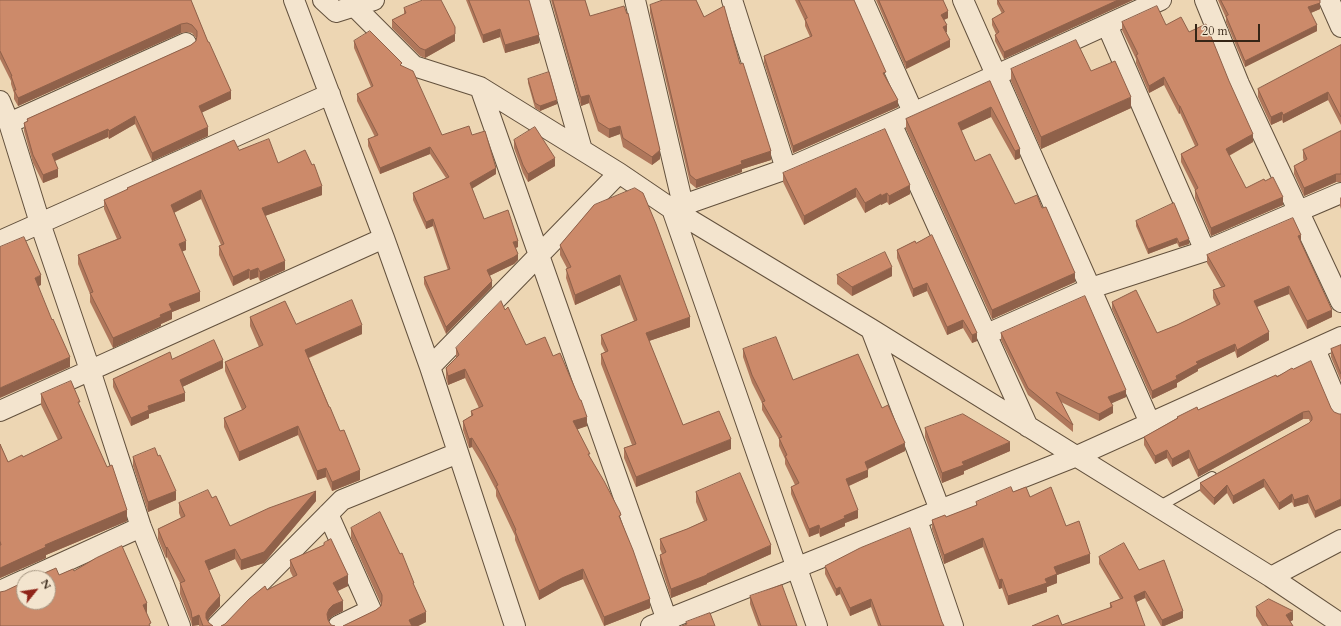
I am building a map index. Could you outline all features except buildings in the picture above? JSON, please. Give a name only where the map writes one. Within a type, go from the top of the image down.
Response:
[{"type":"street","points":[[294,0],[384,238],[430,367],[515,626]]},
{"type":"street","points":[[323,0],[336,12],[374,0]]},
{"type":"street","points":[[539,0],[582,150]]},
{"type":"street","points":[[635,0],[677,207],[817,626]]},
{"type":"street","points":[[732,0],[786,169]]},
{"type":"street","points":[[863,0],[913,112]]},
{"type":"street","points":[[963,0],[1150,423]]},
{"type":"street","points":[[677,207],[786,169],[1107,26],[1161,0]]},
{"type":"street","points":[[1204,0],[1239,84],[1341,302]]},
{"type":"street","points":[[1329,0],[1341,28]]},
{"type":"street","points":[[354,6],[414,66],[480,86],[1271,577],[1341,624]]},
{"type":"street","points":[[1107,26],[1205,251]]},
{"type":"street","points":[[9,123],[186,43]]},
{"type":"street","points":[[480,86],[539,255],[662,624],[940,510],[1077,456],[1341,337]]},
{"type":"street","points":[[0,241],[330,94]]},
{"type":"street","points":[[0,101],[9,123],[40,223],[141,527],[180,626]]},
{"type":"street","points":[[891,123],[1028,427]]},
{"type":"street","points":[[430,367],[619,173]]},
{"type":"street","points":[[987,334],[1090,288],[1205,251],[1298,210],[1341,193]]},
{"type":"street","points":[[0,411],[384,238]]},
{"type":"street","points":[[871,329],[940,510]]},
{"type":"street","points":[[1315,349],[1341,411]]},
{"type":"street","points":[[217,626],[342,500],[458,453]]},
{"type":"street","points":[[328,514],[372,610],[338,626]]},
{"type":"street","points":[[917,520],[953,626]]},
{"type":"street","points":[[47,570],[141,527]]},
{"type":"street","points":[[1271,577],[1341,540]]},
{"type":"street","points":[[0,591],[16,584]]},
{"type":"lane","points":[[1158,507],[1219,474]]}]
